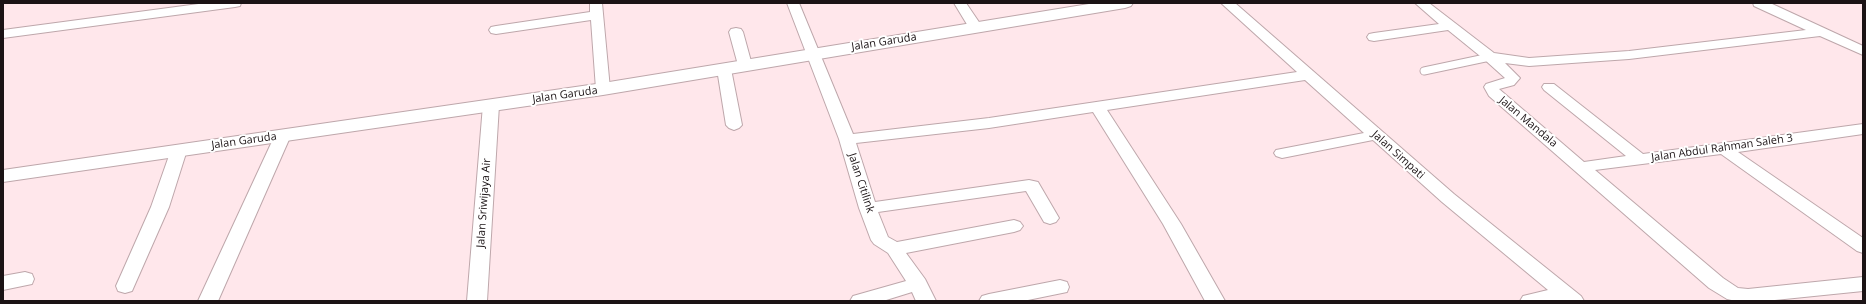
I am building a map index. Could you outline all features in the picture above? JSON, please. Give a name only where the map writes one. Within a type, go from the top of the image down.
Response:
[{"type":"street","points":[[3,34],[235,3]]},
{"type":"street","name":"Jalan Citilink","points":[[793,3],[847,139],[868,208],[880,240],[894,249],[922,293]]},
{"type":"street","points":[[960,3],[976,28]]},
{"type":"street","name":"Jalan Garuda","points":[[3,176],[603,89],[1125,3]]},
{"type":"street","name":"Jalan Simpati","points":[[1227,3],[1448,198],[1569,297]]},
{"type":"street","name":"Jalan Mandala","points":[[1421,3],[1490,57],[1513,78],[1509,82],[1491,87],[1494,93],[1716,283],[1734,294],[1748,296],[1795,296],[1863,284]]},
{"type":"street","points":[[1759,3],[1863,51]]},
{"type":"street","points":[[496,30],[597,9],[603,89]]},
{"type":"street","points":[[1374,37],[1450,26]]},
{"type":"street","points":[[736,32],[745,65]]},
{"type":"street","points":[[1490,57],[1529,62],[1622,56],[1820,32]]},
{"type":"street","points":[[724,69],[734,125]]},
{"type":"street","points":[[847,139],[989,123],[1309,75]]},
{"type":"street","points":[[1549,87],[1639,159]]},
{"type":"street","name":"Jalan Sriwijaya Air","points":[[477,301],[491,105]]},
{"type":"street","points":[[1097,107],[1172,224],[1215,301]]},
{"type":"street","name":"Jalan Abdul Rahman Saleh 3","points":[[1582,167],[1863,129]]},
{"type":"street","points":[[208,301],[283,135]]},
{"type":"street","points":[[1282,153],[1376,135]]},
{"type":"street","points":[[1724,149],[1863,247]]},
{"type":"street","points":[[125,286],[160,207],[180,150]]},
{"type":"street","points":[[868,208],[1029,184],[1032,186],[1050,218]]},
{"type":"street","points":[[894,249],[1014,226]]},
{"type":"street","points":[[3,283],[25,279]]},
{"type":"street","points":[[997,300],[1060,287]]},
{"type":"street","points":[[860,301],[922,293]]},
{"type":"street","points":[[1530,301],[1569,297]]},
{"type":"lane","points":[[1424,71],[1490,57]]}]
